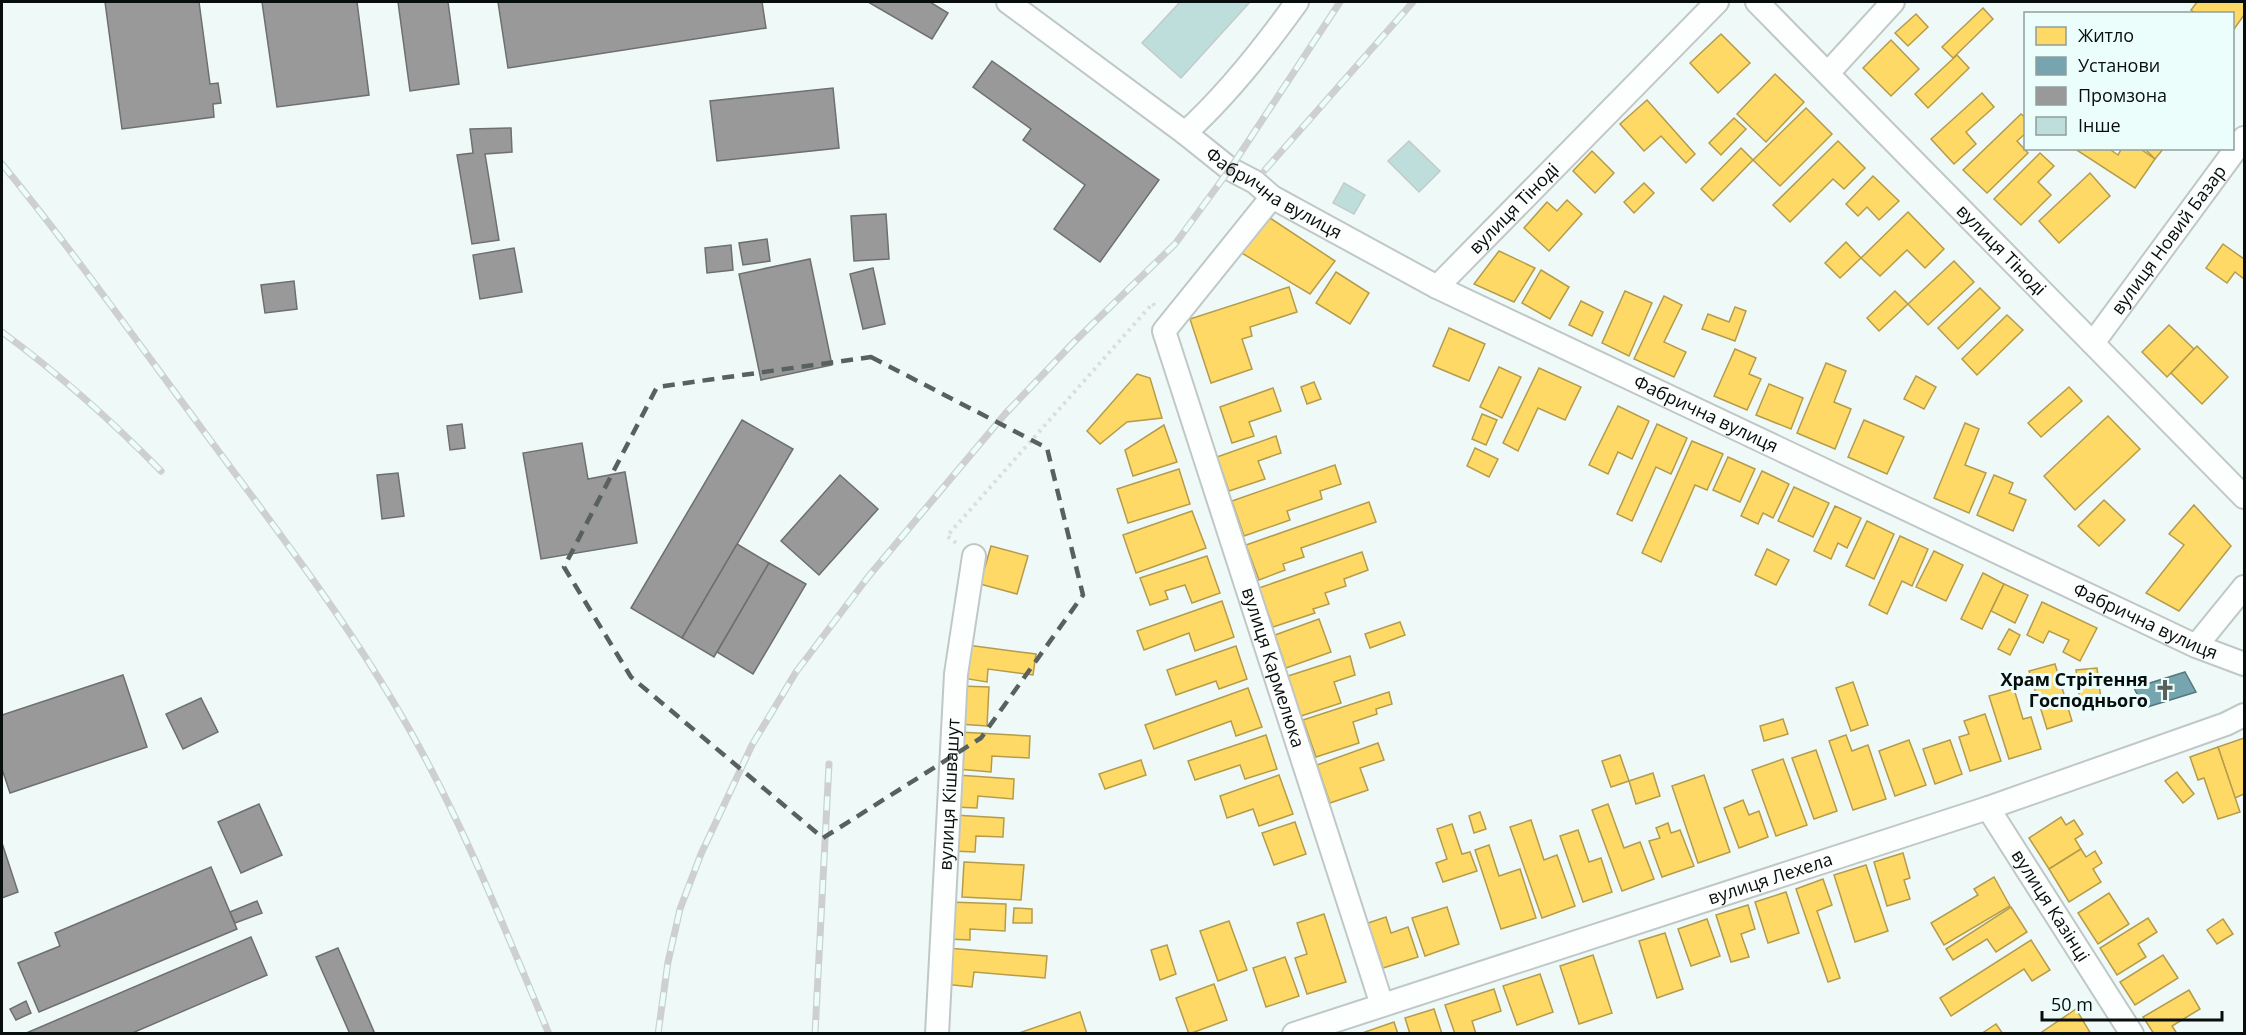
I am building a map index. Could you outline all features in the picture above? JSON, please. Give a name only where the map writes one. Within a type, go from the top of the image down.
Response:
[{"type":"street","name":"Фабрична вулиця","points":[[1008,2],[1230,169],[1256,182],[1272,197],[1437,287],[2196,646],[2244,664]]},
{"type":"street","name":"Фабрична вулиця","points":[[1185,133],[1202,118],[1271,39],[1297,2]]},
{"type":"street","name":"вулиця Тіноді","points":[[1437,287],[1717,2]]},
{"type":"street","name":"вулиця Тіноді","points":[[1757,2],[2244,497]]},
{"type":"street","points":[[1828,73],[1893,2]]},
{"type":"street","name":"вулиця Новий Базар","points":[[2093,343],[2244,138]]},
{"type":"street","points":[[1164,331],[1272,197]]},
{"type":"street","name":"вулиця Кармелюка","points":[[1164,331],[1382,1005]]},
{"type":"street","name":"вулиця Кішвашут","points":[[937,1034],[956,674],[974,556]]},
{"type":"street","points":[[2196,646],[2244,587]]},
{"type":"street","name":"вулиця Лехела","points":[[1294,1034],[1988,808],[2215,728],[2244,715]]},
{"type":"street","name":"вулиця Казінці","points":[[1988,808],[2132,1034]]},
{"type":"path","points":[[974,556],[947,536],[1153,303],[1164,331]]},
{"type":"highlighted area","points":[[871,357],[1047,448],[1083,595],[981,738],[823,838],[631,677],[564,567],[657,387]]},
{"type":"building: Житло","points":[[2197,2],[2244,2],[2244,15],[2234,29],[2234,12],[2194,12],[2191,10]]},
{"type":"building: Житло","points":[[1983,8],[1993,19],[1953,58],[1942,47]]},
{"type":"building: Житло","points":[[1916,14],[1928,27],[1908,46],[1895,33]]},
{"type":"building: Житло","points":[[1721,34],[1750,63],[1718,93],[1690,63]]},
{"type":"building: Житло","points":[[1891,40],[1919,69],[1891,96],[1863,68]]},
{"type":"building: Житло","points":[[1957,55],[1969,68],[1928,108],[1915,94]]},
{"type":"building: Житло","points":[[1775,74],[1804,102],[1766,142],[1737,114]]},
{"type":"building: Житло","points":[[1982,93],[1994,107],[1966,132],[1976,144],[1954,164],[1931,139]]},
{"type":"building: Житло","points":[[1647,100],[1695,154],[1686,163],[1661,136],[1644,151],[1620,124]]},
{"type":"building: Житло","points":[[1806,108],[1832,134],[1780,186],[1753,160]]},
{"type":"building: Житло","points":[[2021,114],[2024,116],[2024,135],[2017,141],[2028,153],[1987,193],[1963,170]]},
{"type":"building: Житло","points":[[1734,118],[1746,129],[1721,155],[1709,143]]},
{"type":"building: Житло","points":[[1838,141],[1865,168],[1844,189],[1833,179],[1790,222],[1773,205]]},
{"type":"building: Житло","points":[[1741,148],[1753,160],[1713,201],[1701,189]]},
{"type":"building: Житло","points":[[2077,150],[2111,150],[2118,155],[2121,150],[2142,150],[2155,159],[2135,188]]},
{"type":"building: Житло","points":[[2146,150],[2162,150],[2155,159]]},
{"type":"building: Житло","points":[[1592,151],[1614,173],[1595,193],[1573,171]]},
{"type":"building: Житло","points":[[2040,153],[2054,166],[2038,182],[2051,195],[2021,225],[1994,199]]},
{"type":"building: Житло","points":[[2090,173],[2110,196],[2059,243],[2039,221]]},
{"type":"building: Житло","points":[[1873,176],[1899,201],[1879,220],[1867,207],[1858,216],[1846,204]]},
{"type":"building: Житло","points":[[1644,183],[1654,193],[1634,213],[1624,202]]},
{"type":"building: Житло","points":[[1567,200],[1582,214],[1549,251],[1524,228],[1547,202],[1557,211]]},
{"type":"building: Житло","points":[[1908,212],[1944,249],[1925,268],[1907,250],[1880,276],[1861,258]]},
{"type":"building: Житло","points":[[1267,216],[1335,261],[1310,294],[1240,252]]},
{"type":"building: Житло","points":[[1846,242],[1861,258],[1840,278],[1825,263]]},
{"type":"building: Житло","points":[[2223,244],[2244,259],[2244,279],[2235,272],[2227,283],[2206,268]]},
{"type":"building: Житло","points":[[1499,251],[1535,268],[1514,302],[1474,284]]},
{"type":"building: Житло","points":[[1954,261],[1974,282],[1928,325],[1908,304]]},
{"type":"building: Житло","points":[[1541,270],[1569,287],[1550,319],[1522,303]]},
{"type":"building: Житло","points":[[1336,272],[1369,293],[1350,324],[1316,303]]},
{"type":"building: Житло","points":[[1289,287],[1297,312],[1250,327],[1252,336],[1242,339],[1252,369],[1211,383],[1190,319]]},
{"type":"building: Житло","points":[[1980,288],[2000,308],[1958,349],[1938,328]]},
{"type":"building: Житло","points":[[1625,291],[1652,303],[1629,356],[1602,343]]},
{"type":"building: Житло","points":[[1895,291],[1908,304],[1879,331],[1867,318]]},
{"type":"building: Житло","points":[[1664,296],[1682,305],[1664,342],[1686,352],[1674,377],[1634,359]]},
{"type":"building: Житло","points":[[1581,301],[1603,312],[1592,336],[1569,325]]},
{"type":"building: Житло","points":[[1735,307],[1746,311],[1735,341],[1702,329],[1708,314],[1729,322]]},
{"type":"building: Житло","points":[[2007,315],[2023,330],[1977,375],[1962,359]]},
{"type":"building: Житло","points":[[2169,325],[2194,349],[2167,377],[2142,352]]},
{"type":"building: Житло","points":[[1449,328],[1485,344],[1469,381],[1433,366]]},
{"type":"building: Житло","points":[[2197,346],[2228,377],[2202,404],[2171,373]]},
{"type":"building: Житло","points":[[1735,349],[1756,358],[1749,374],[1761,379],[1747,410],[1714,396]]},
{"type":"building: Житло","points":[[1826,363],[1846,371],[1834,402],[1851,409],[1835,449],[1797,433]]},
{"type":"building: Житло","points":[[1499,367],[1521,377],[1502,418],[1480,407]]},
{"type":"building: Житло","points":[[1539,368],[1581,387],[1565,420],[1538,408],[1518,451],[1503,443]]},
{"type":"building: Житло","points":[[1137,374],[1150,378],[1162,418],[1127,422],[1100,444],[1087,431]]},
{"type":"building: Житло","points":[[1916,376],[1936,387],[1924,409],[1904,399]]},
{"type":"building: Житло","points":[[1314,382],[1321,399],[1307,404],[1301,387]]},
{"type":"building: Житло","points":[[1769,384],[1803,398],[1791,429],[1756,415]]},
{"type":"building: Житло","points":[[2069,387],[2082,401],[2041,437],[2028,423]]},
{"type":"building: Житло","points":[[1273,388],[1281,411],[1249,422],[1254,436],[1232,443],[1220,407]]},
{"type":"building: Житло","points":[[1618,406],[1649,421],[1632,459],[1618,452],[1608,474],[1589,465]]},
{"type":"building: Житло","points":[[1482,414],[1497,420],[1486,445],[1472,439]]},
{"type":"building: Житло","points":[[2108,416],[2140,449],[2075,510],[2044,476]]},
{"type":"building: Житло","points":[[1864,420],[1904,437],[1887,474],[1848,457]]},
{"type":"building: Житло","points":[[1965,423],[1979,429],[1965,465],[1986,473],[1969,513],[1934,498]]},
{"type":"building: Житло","points":[[1657,424],[1687,438],[1671,474],[1656,467],[1632,521],[1617,514]]},
{"type":"building: Житло","points":[[1164,425],[1177,462],[1133,476],[1125,450]]},
{"type":"building: Житло","points":[[1276,436],[1281,453],[1258,461],[1265,479],[1229,491],[1217,457]]},
{"type":"building: Житло","points":[[1692,441],[1723,454],[1707,490],[1695,485],[1661,562],[1642,553]]},
{"type":"building: Житло","points":[[1475,448],[1498,459],[1489,477],[1467,466]]},
{"type":"building: Житло","points":[[1728,457],[1755,469],[1740,502],[1713,490]]},
{"type":"building: Житло","points":[[1335,465],[1341,484],[1320,491],[1322,499],[1287,511],[1290,520],[1244,536],[1232,501]]},
{"type":"building: Житло","points":[[1179,469],[1190,504],[1128,523],[1117,489]]},
{"type":"building: Житло","points":[[1762,471],[1789,484],[1773,518],[1763,513],[1758,524],[1741,516]]},
{"type":"building: Житло","points":[[1994,475],[2013,483],[2009,493],[2026,500],[2013,531],[1977,515]]},
{"type":"building: Житло","points":[[1794,487],[1829,503],[1813,537],[1778,521]]},
{"type":"building: Житло","points":[[2104,500],[2125,520],[2099,546],[2078,526]]},
{"type":"building: Житло","points":[[1369,502],[1376,522],[1301,548],[1304,557],[1283,564],[1285,570],[1259,580],[1246,545]]},
{"type":"building: Житло","points":[[2194,505],[2231,546],[2179,611],[2146,593],[2184,545],[2169,534]]},
{"type":"building: Житло","points":[[1835,506],[1861,518],[1847,548],[1838,543],[1831,559],[1814,551]]},
{"type":"building: Житло","points":[[1192,511],[1206,548],[1136,573],[1123,535]]},
{"type":"building: Житло","points":[[1867,521],[1894,534],[1874,579],[1846,566]]},
{"type":"building: Житло","points":[[1900,536],[1928,549],[1912,586],[1902,581],[1887,614],[1869,605]]},
{"type":"building: Житло","points":[[991,546],[1028,556],[1017,594],[980,584]]},
{"type":"building: Житло","points":[[1767,549],[1789,560],[1776,585],[1755,575]]},
{"type":"building: Житло","points":[[1934,551],[1963,565],[1946,601],[1916,587]]},
{"type":"building: Житло","points":[[1362,552],[1368,570],[1344,579],[1346,586],[1325,593],[1329,604],[1313,609],[1315,613],[1273,627],[1259,588]]},
{"type":"building: Житло","points":[[1207,556],[1220,593],[1192,603],[1185,585],[1165,591],[1168,599],[1150,605],[1140,578]]},
{"type":"building: Житло","points":[[1983,573],[2004,584],[1982,629],[1961,619]]},
{"type":"building: Житло","points":[[2004,584],[2028,595],[2015,623],[1991,611]]},
{"type":"building: Житло","points":[[1222,601],[1234,637],[1195,651],[1189,633],[1144,650],[1137,631]]},
{"type":"building: Житло","points":[[2042,602],[2097,628],[2080,661],[2063,652],[2069,640],[2049,631],[2043,643],[2027,635]]},
{"type":"building: Житло","points":[[1319,619],[1331,652],[1286,668],[1275,635]]},
{"type":"building: Житло","points":[[1400,622],[1405,635],[1370,648],[1365,634]]},
{"type":"building: Житло","points":[[2009,629],[2020,635],[2010,655],[1998,649]]},
{"type":"building: Житло","points":[[967,645],[1036,654],[1033,675],[988,669],[987,682],[962,678]]},
{"type":"building: Житло","points":[[1236,646],[1247,679],[1219,689],[1216,681],[1176,695],[1167,670]]},
{"type":"building: Житло","points":[[1350,656],[1355,675],[1334,682],[1341,703],[1301,716],[1288,676]]},
{"type":"building: Житло","points":[[2055,664],[2072,721],[2047,729],[2029,671]]},
{"type":"building: Житло","points":[[2097,668],[2102,707],[2081,710],[2076,670]]},
{"type":"building: Житло","points":[[1853,682],[1868,725],[1851,731],[1836,688]]},
{"type":"building: Житло","points":[[961,686],[989,687],[987,726],[959,724]]},
{"type":"building: Житло","points":[[1248,688],[1262,727],[1236,736],[1231,721],[1154,749],[1145,725]]},
{"type":"building: Житло","points":[[2014,689],[2023,719],[2031,717],[2041,749],[2009,759],[1989,696]]},
{"type":"building: Житло","points":[[1389,692],[1392,704],[1376,709],[1377,714],[1353,722],[1359,743],[1316,757],[1303,720]]},
{"type":"building: Житло","points":[[1985,714],[2001,761],[1970,771],[1959,737],[1969,734],[1964,721]]},
{"type":"building: Житло","points":[[1783,719],[1788,734],[1764,741],[1760,726]]},
{"type":"building: Житло","points":[[959,732],[1030,736],[1029,758],[992,756],[991,772],[957,769]]},
{"type":"building: Житло","points":[[1266,735],[1277,769],[1245,779],[1240,765],[1195,780],[1188,761]]},
{"type":"building: Житло","points":[[1846,735],[1852,751],[1868,745],[1886,799],[1853,810],[1829,741]]},
{"type":"building: Житло","points":[[2244,738],[2244,794],[2235,798],[2218,747]]},
{"type":"building: Житло","points":[[1909,740],[1926,785],[1895,796],[1879,751]]},
{"type":"building: Житло","points":[[1950,740],[1962,774],[1935,784],[1923,749]]},
{"type":"building: Житло","points":[[1378,743],[1384,760],[1360,768],[1368,790],[1330,803],[1317,765]]},
{"type":"building: Житло","points":[[2218,747],[2240,812],[2218,819],[2204,778],[2198,780],[2190,757]]},
{"type":"building: Житло","points":[[1816,750],[1837,811],[1814,819],[1792,758]]},
{"type":"building: Житло","points":[[1620,755],[1629,781],[1611,787],[1602,761]]},
{"type":"building: Житло","points":[[1783,759],[1807,825],[1776,836],[1752,770]]},
{"type":"building: Житло","points":[[1141,760],[1146,775],[1105,789],[1099,774]]},
{"type":"building: Житло","points":[[2177,772],[2194,794],[2183,803],[2165,781]]},
{"type":"building: Житло","points":[[1653,773],[1660,796],[1636,804],[1629,781]]},
{"type":"building: Житло","points":[[957,775],[1014,779],[1013,799],[978,796],[977,808],[955,807]]},
{"type":"building: Житло","points":[[1279,775],[1293,814],[1259,826],[1253,809],[1227,818],[1220,796]]},
{"type":"building: Житло","points":[[1704,775],[1730,852],[1698,863],[1672,786]]},
{"type":"building: Житло","points":[[1743,800],[1749,815],[1759,811],[1768,837],[1739,848],[1724,808]]},
{"type":"building: Житло","points":[[1608,804],[1624,848],[1640,842],[1654,879],[1622,891],[1592,810]]},
{"type":"building: Житло","points":[[1480,812],[1486,829],[1474,833],[1469,816]]},
{"type":"building: Житло","points":[[954,815],[1004,818],[1003,837],[976,836],[975,852],[952,851]]},
{"type":"building: Житло","points":[[2061,817],[2066,825],[2074,820],[2083,834],[2075,839],[2081,849],[2049,869],[2029,838]]},
{"type":"building: Житло","points":[[1531,820],[1544,860],[1557,855],[1575,906],[1542,918],[1510,827]]},
{"type":"building: Житло","points":[[1295,822],[1306,854],[1274,865],[1262,833]]},
{"type":"building: Житло","points":[[1668,823],[1671,833],[1680,830],[1694,866],[1662,877],[1649,841],[1660,838],[1656,828]]},
{"type":"building: Житло","points":[[1452,824],[1462,854],[1470,852],[1477,871],[1443,882],[1436,863],[1447,859],[1437,829]]},
{"type":"building: Житло","points":[[1578,830],[1589,862],[1601,858],[1612,892],[1583,902],[1560,836]]},
{"type":"building: Житло","points":[[1489,845],[1499,876],[1520,869],[1536,918],[1501,929],[1475,850]]},
{"type":"building: Житло","points":[[2081,849],[2086,857],[2095,851],[2102,863],[2093,869],[2101,882],[2069,902],[2049,869]]},
{"type":"building: Житло","points":[[1903,853],[1910,878],[1904,880],[1910,899],[1887,906],[1874,862]]},
{"type":"building: Житло","points":[[964,862],[1024,865],[1021,900],[962,897]]},
{"type":"building: Житло","points":[[1866,865],[1888,931],[1855,942],[1834,875]]},
{"type":"building: Житло","points":[[1994,877],[2010,906],[1944,945],[1931,923],[1978,895],[1974,889]]},
{"type":"building: Житло","points":[[1823,879],[1832,905],[1817,911],[1840,978],[1828,982],[1796,889]]},
{"type":"building: Житло","points":[[1786,892],[1799,933],[1768,943],[1755,902]]},
{"type":"building: Житло","points":[[2109,893],[2129,924],[2098,944],[2078,913]]},
{"type":"building: Житло","points":[[949,902],[1006,904],[1005,931],[970,929],[970,940],[948,939]]},
{"type":"building: Житло","points":[[1748,905],[1755,929],[1741,934],[1749,957],[1731,962],[1716,915]]},
{"type":"building: Житло","points":[[1447,907],[1459,944],[1425,956],[1412,918]]},
{"type":"building: Житло","points":[[2011,907],[2027,932],[1996,952],[1987,939],[1953,960],[1946,949]]},
{"type":"building: Житло","points":[[1014,908],[1032,909],[1032,923],[1013,923]]},
{"type":"building: Житло","points":[[1324,914],[1346,982],[1307,994],[1295,958],[1307,954],[1297,923]]},
{"type":"building: Житло","points":[[1386,917],[1391,933],[1408,927],[1418,957],[1383,968],[1368,923]]},
{"type":"building: Житло","points":[[2148,918],[2157,932],[2138,944],[2146,957],[2117,975],[2100,948]]},
{"type":"building: Житло","points":[[1707,919],[1720,956],[1691,966],[1678,929]]},
{"type":"building: Житло","points":[[2223,919],[2233,934],[2217,944],[2207,930]]},
{"type":"building: Житло","points":[[1229,921],[1247,970],[1218,981],[1200,931]]},
{"type":"building: Житло","points":[[1665,933],[1683,989],[1657,998],[1639,941]]},
{"type":"building: Житло","points":[[2031,940],[2050,970],[2032,981],[2024,969],[1951,1016],[1940,998]]},
{"type":"building: Житло","points":[[1167,945],[1176,974],[1160,980],[1151,950]]},
{"type":"building: Житло","points":[[947,948],[1047,956],[1045,978],[974,972],[972,987],[944,984]]},
{"type":"building: Житло","points":[[1593,955],[1612,1013],[1579,1024],[1560,966]]},
{"type":"building: Житло","points":[[2163,955],[2178,978],[2135,1005],[2120,982]]},
{"type":"building: Житло","points":[[1285,957],[1299,996],[1266,1007],[1253,968]]},
{"type":"building: Житло","points":[[1540,974],[1553,1012],[1517,1025],[1503,986]]},
{"type":"building: Житло","points":[[1214,984],[1227,1020],[1189,1034],[1176,998]]},
{"type":"building: Житло","points":[[1494,989],[1501,1011],[1472,1021],[1476,1034],[1455,1034],[1445,1005]]},
{"type":"building: Житло","points":[[2189,990],[2200,1009],[2172,1026],[2176,1032],[2173,1034],[2154,1034],[2143,1017]]},
{"type":"building: Житло","points":[[1434,1009],[1442,1034],[1410,1034],[1405,1018]]},
{"type":"building: Житло","points":[[2076,1009],[2091,1034],[2039,1034]]},
{"type":"building: Житло","points":[[1080,1012],[1087,1034],[1016,1034]]},
{"type":"building: Житло","points":[[1394,1022],[1398,1034],[1362,1033]]},
{"type":"building: Житло","points":[[1996,1024],[2003,1034],[1981,1034]]},
{"type":"building: Установи","name":"Храм Стрітення Господнього","points":[[2185,672],[2196,692],[2144,708],[2134,688]]},
{"type":"building: Промзона","points":[[105,2],[199,2],[210,84],[218,83],[221,103],[213,104],[214,117],[122,129]]},
{"type":"building: Промзона","points":[[262,2],[357,2],[369,95],[277,107]]},
{"type":"building: Промзона","points":[[398,2],[448,2],[459,84],[410,91]]},
{"type":"building: Промзона","points":[[498,2],[762,2],[766,28],[508,68]]},
{"type":"building: Промзона","points":[[868,2],[930,2],[948,13],[932,39]]},
{"type":"building: Промзона","points":[[992,61],[1159,180],[1100,262],[1054,229],[1085,185],[1023,140],[1031,129],[973,87]]},
{"type":"building: Промзона","points":[[833,88],[839,148],[717,161],[710,101]]},
{"type":"building: Промзона","points":[[511,128],[512,152],[485,154],[499,240],[472,244],[457,155],[473,153],[470,129]]},
{"type":"building: Промзона","points":[[886,214],[889,259],[854,261],[851,216]]},
{"type":"building: Промзона","points":[[767,239],[770,261],[743,265],[739,243]]},
{"type":"building: Промзона","points":[[731,245],[733,270],[707,273],[705,248]]},
{"type":"building: Промзона","points":[[514,248],[522,292],[480,299],[473,255]]},
{"type":"building: Промзона","points":[[810,259],[832,365],[761,380],[739,274]]},
{"type":"building: Промзона","points":[[873,268],[885,324],[863,329],[850,274]]},
{"type":"building: Промзона","points":[[294,281],[297,309],[265,313],[261,285]]},
{"type":"building: Промзона","points":[[742,420],[793,449],[682,638],[631,608]]},
{"type":"building: Промзона","points":[[462,424],[465,448],[450,450],[447,426]]},
{"type":"building: Промзона","points":[[582,443],[588,479],[625,472],[637,543],[541,559],[523,453]]},
{"type":"building: Промзона","points":[[398,473],[404,516],[382,519],[377,475]]},
{"type":"building: Промзона","points":[[840,475],[878,509],[819,575],[781,541]]},
{"type":"building: Промзона","points":[[737,544],[769,563],[714,657],[682,638]]},
{"type":"building: Промзона","points":[[769,563],[806,584],[753,674],[717,652]]},
{"type":"building: Промзона","points":[[123,675],[147,747],[10,793],[2,769],[2,715]]},
{"type":"building: Промзона","points":[[201,698],[218,732],[183,749],[166,714]]},
{"type":"building: Промзона","points":[[259,804],[282,855],[241,873],[218,822]]},
{"type":"building: Промзона","points":[[2,843],[18,892],[2,898]]},
{"type":"building: Промзона","points":[[211,867],[237,929],[39,1012],[18,963],[60,946],[55,933]]},
{"type":"building: Промзона","points":[[257,901],[262,913],[235,923],[230,912]]},
{"type":"building: Промзона","points":[[251,937],[267,975],[130,1034],[24,1034]]},
{"type":"building: Промзона","points":[[338,948],[375,1034],[350,1034],[316,957]]},
{"type":"building: Промзона","points":[[26,1001],[31,1013],[16,1020],[10,1009]]},
{"type":"building: Інше","points":[[1180,2],[1250,2],[1181,78],[1142,43]]},
{"type":"building: Інше","points":[[1409,141],[1440,171],[1419,192],[1388,161]]},
{"type":"building: Інше","points":[[1344,183],[1365,195],[1354,214],[1333,203]]},
{"type":"railway","points":[[658,1034],[668,962],[680,909],[701,854],[752,745],[796,672],[868,577],[1005,414],[1074,342],[1175,244],[1230,169],[1340,2]]},
{"type":"railway","points":[[1265,170],[1413,2]]},
{"type":"railway","points":[[2,164],[80,264],[285,541],[337,614],[385,688],[428,764],[466,840],[549,1034]]},
{"type":"railway","points":[[2,332],[84,398],[161,471]]},
{"type":"railway","points":[[815,1034],[829,764]]},
{"type":"place","name":"Храм Стрітення Господнього","points":[[2165,690]]}]
